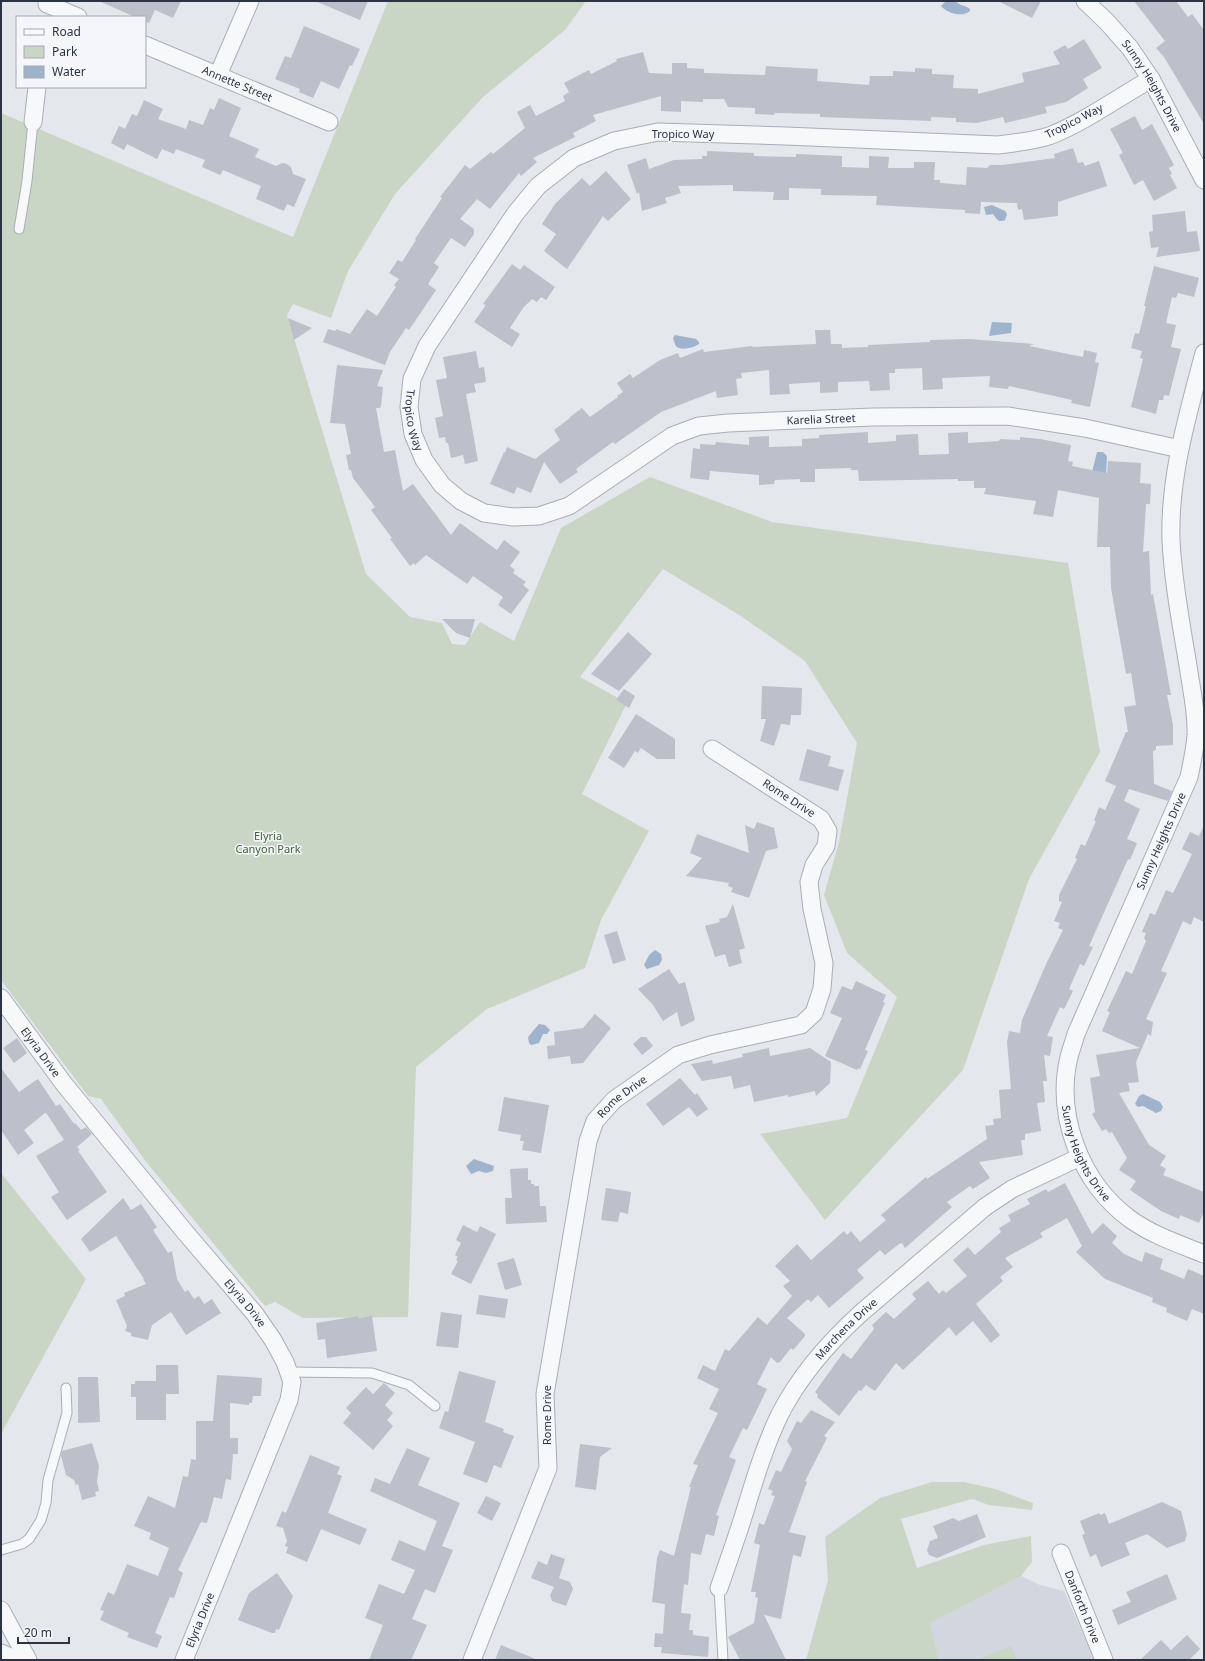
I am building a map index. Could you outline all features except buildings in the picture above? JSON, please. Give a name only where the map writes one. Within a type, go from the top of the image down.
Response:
[{"type":"street","points":[[218,75],[250,1]]},
{"type":"street","name":"Sunny Heights Drive","points":[[1085,1],[1107,22],[1130,48],[1150,79],[1204,180]]},
{"type":"street","points":[[46,7],[75,16]]},
{"type":"street","name":"Annette Street","points":[[146,45],[329,122]]},
{"type":"street","name":"Tropico Way","points":[[484,513],[461,500],[442,485],[424,460],[413,434],[409,407],[412,379],[427,346],[516,214],[538,186],[574,158],[614,141],[658,132],[998,145],[1025,142],[1050,135],[1077,122],[1150,79]]},
{"type":"street","points":[[33,122],[37,88]]},
{"type":"street","name":"Sunny Heights Drive","points":[[1204,353],[1180,449],[1173,500],[1171,539],[1174,580],[1195,709],[1195,753],[1189,776],[1076,1034],[1069,1058],[1066,1080],[1066,1105],[1070,1130],[1080,1157],[1093,1181],[1111,1202],[1130,1219],[1153,1234],[1204,1254]]},
{"type":"street","name":"Karelia Street","points":[[484,513],[512,517],[539,516],[569,506],[672,436],[699,426],[728,423],[874,416],[1008,416],[1085,428],[1180,449]]},
{"type":"street","name":"Rome Drive","points":[[472,1660],[548,1468],[545,1394],[588,1141],[595,1121],[614,1100],[678,1055],[710,1045],[801,1025],[814,1013],[822,989],[824,963],[812,909],[809,882],[814,865],[826,846],[828,831],[821,819],[712,749]]},
{"type":"street","name":"Elyria Drive","points":[[1,998],[64,1084],[185,1232],[255,1314],[273,1340],[285,1362],[292,1382],[289,1400],[184,1660]]},
{"type":"street","name":"Marchena Drive","points":[[719,1588],[761,1456],[781,1413],[799,1383],[820,1354],[843,1328],[985,1207],[1012,1189],[1080,1157]]},
{"type":"street","name":"Danforth Drive","points":[[1061,1553],[1104,1660]]},
{"type":"street","points":[[1,1610],[28,1660]]},
{"type":"street","points":[[1,1653],[17,1660]]},
{"type":"lane","points":[[19,229],[27,181],[33,122]]},
{"type":"lane","points":[[288,1372],[372,1373],[409,1385],[435,1406]]},
{"type":"lane","points":[[1,1550],[22,1544],[29,1539],[41,1520],[46,1503],[48,1480],[67,1413],[66,1388]]},
{"type":"lane","points":[[719,1588],[723,1660]]},
{"type":"shaded area","points":[[1021,1576],[1040,1585],[1064,1591],[1094,1660],[940,1660],[938,1658],[929,1623]]},
{"type":"green space","name":"Elyria Canyon Park","points":[[388,1],[586,1],[565,30],[483,97],[395,194],[348,271],[331,318],[293,304],[287,315],[366,574],[410,617],[442,623],[452,644],[465,645],[480,622],[514,641],[561,528],[650,477],[772,522],[1068,563],[1100,752],[1029,879],[963,1070],[825,1220],[760,1134],[847,1118],[897,997],[847,953],[824,895],[839,842],[857,743],[805,661],[741,616],[663,569],[580,677],[627,703],[582,794],[649,831],[601,920],[585,968],[487,1009],[416,1067],[408,1317],[303,1318],[275,1302],[265,1306],[147,1163],[101,1099],[88,1096],[1,980],[1,113],[293,237]]},
{"type":"green space","points":[[1,1173],[86,1279],[1,1434]]},
{"type":"green space","points":[[932,1482],[964,1482],[995,1489],[1033,1503],[1032,1510],[989,1505],[972,1499],[901,1519],[917,1568],[984,1545],[1031,1536],[1032,1562],[1021,1576],[930,1623],[938,1658],[940,1660],[806,1660],[828,1580],[825,1537],[880,1498]]},
{"type":"green space","points":[[1011,1646],[1017,1660],[977,1660]]},
{"type":"water","points":[[955,1],[970,9],[970,11],[963,14],[955,14],[947,11],[941,6],[945,2]]},
{"type":"water","points":[[992,205],[1005,211],[1007,214],[1005,220],[999,221],[993,214],[986,215],[984,207]]},
{"type":"water","points":[[992,322],[1012,323],[1011,333],[989,336]]},
{"type":"water","points":[[675,335],[696,339],[699,344],[688,348],[679,348],[674,342],[673,338]]},
{"type":"water","points":[[1097,452],[1103,452],[1107,456],[1106,473],[1090,480]]},
{"type":"water","points":[[655,950],[661,954],[662,960],[659,965],[647,969],[644,965],[649,955]]},
{"type":"water","points":[[539,1024],[545,1025],[550,1030],[547,1034],[543,1034],[539,1043],[531,1045],[528,1037]]},
{"type":"water","points":[[1143,1094],[1160,1102],[1163,1107],[1161,1111],[1156,1113],[1143,1106],[1138,1107],[1135,1104],[1139,1096]]},
{"type":"water","points":[[474,1159],[494,1166],[493,1171],[486,1173],[479,1171],[471,1174],[466,1166]]}]
